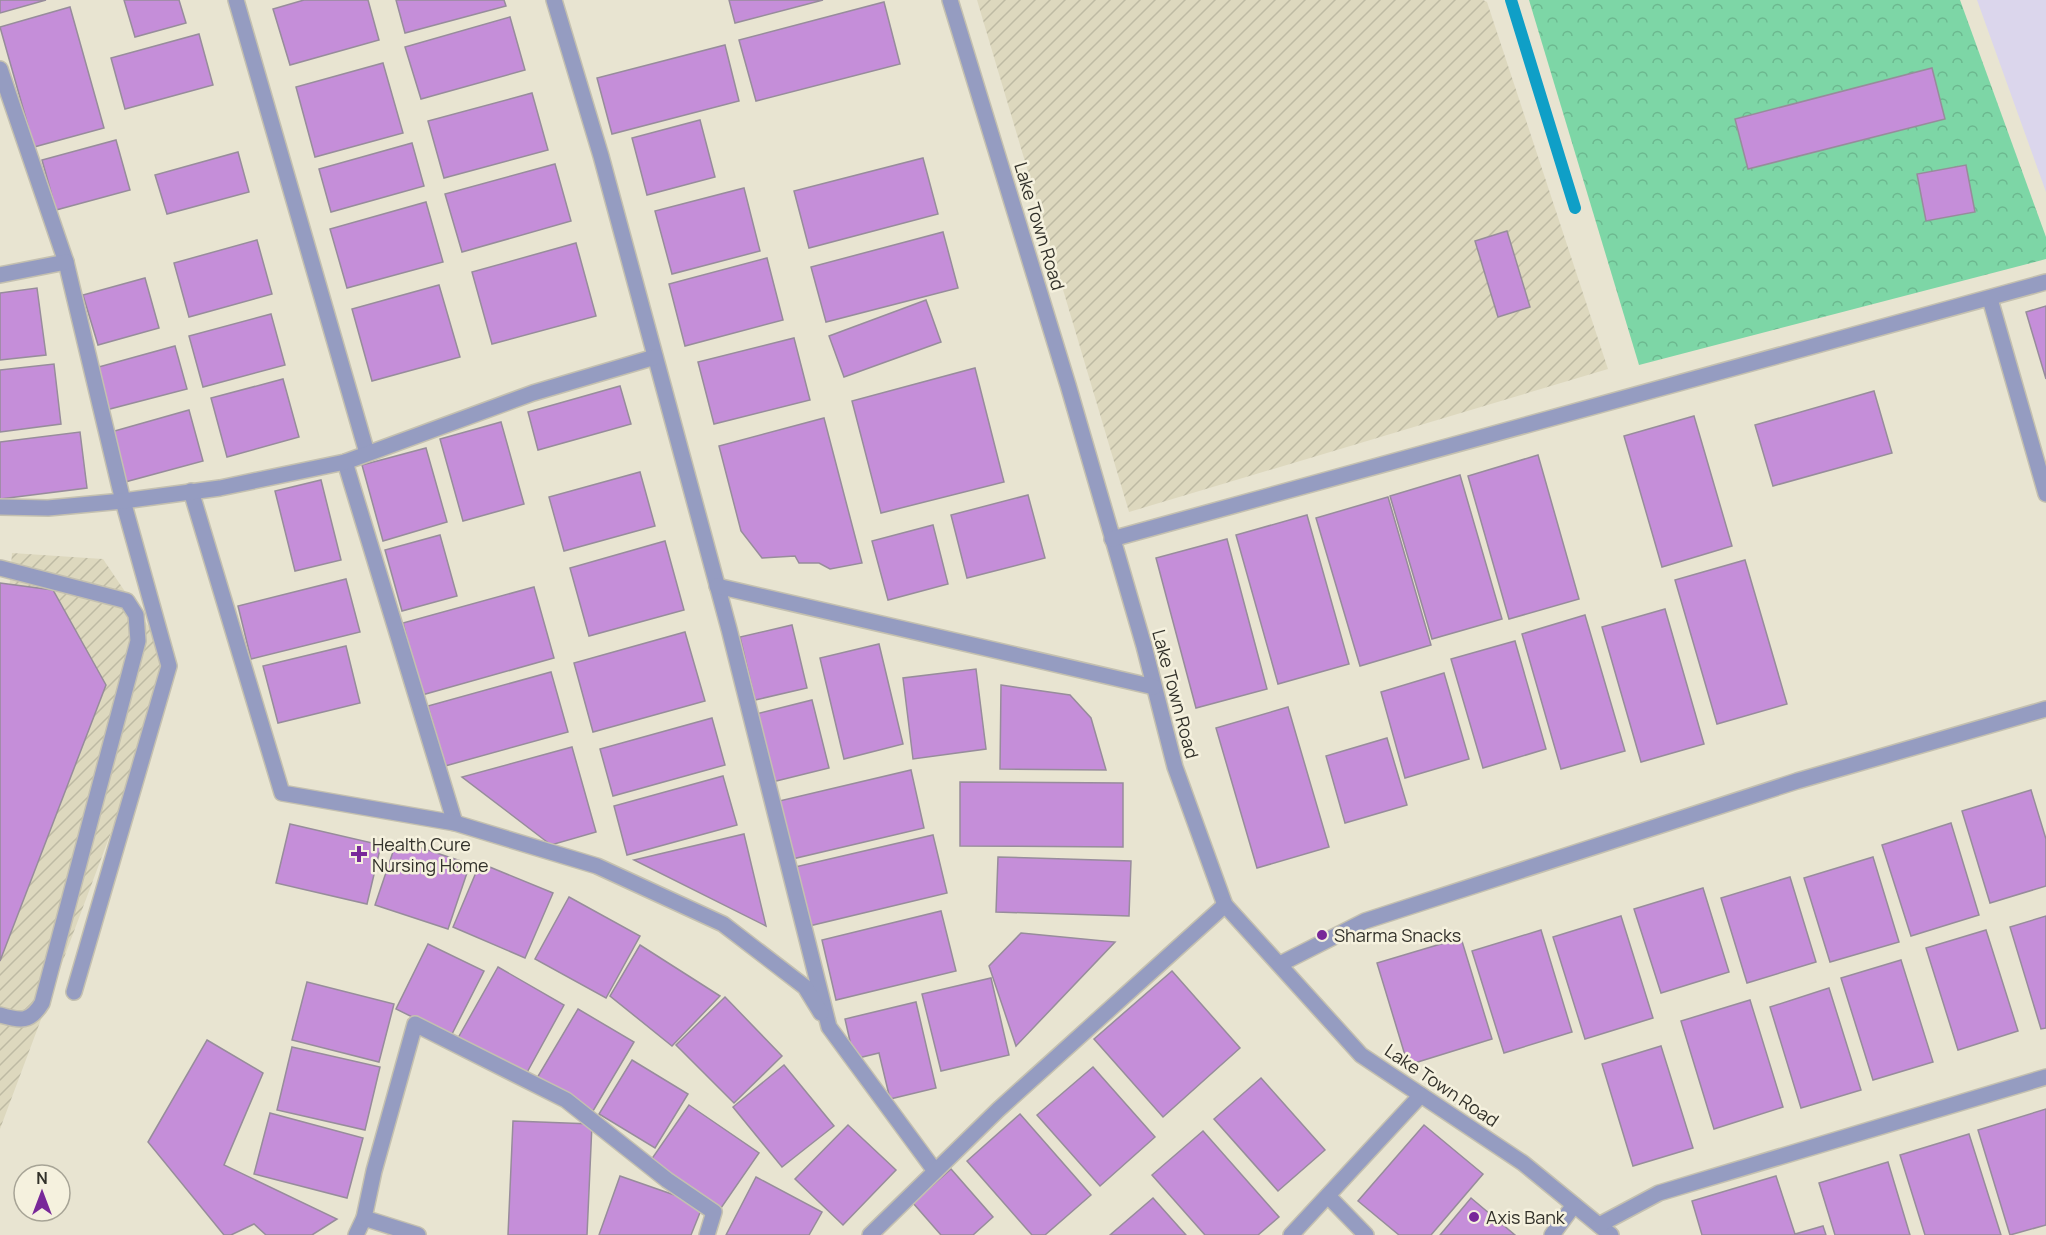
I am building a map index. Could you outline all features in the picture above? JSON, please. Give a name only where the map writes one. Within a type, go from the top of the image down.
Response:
[{"type":"street","points":[[236,0],[367,453]]},
{"type":"street","points":[[554,0],[601,156],[656,357],[717,586],[829,1027]]},
{"type":"street","name":"Lake Town Road","points":[[950,0],[1068,385],[1175,767],[1225,905],[1361,1054],[1522,1163],[1605,1230]]},
{"type":"street","points":[[0,69],[66,262],[123,501],[169,666],[74,992]]},
{"type":"street","points":[[0,275],[66,262]]},
{"type":"street","points":[[1112,539],[2046,282]]},
{"type":"street","points":[[1990,299],[2046,494]]},
{"type":"street","points":[[0,507],[48,508],[123,501],[220,488],[345,462],[533,393],[656,357]]},
{"type":"street","points":[[345,462],[455,823]]},
{"type":"street","points":[[191,491],[282,793],[455,823],[597,866],[723,924],[805,987],[829,1027],[935,1171]]},
{"type":"street","points":[[0,568],[127,601],[136,615],[138,641],[42,1003],[35,1014],[20,1021],[0,1015]]},
{"type":"street","points":[[717,586],[1154,687]]},
{"type":"street","points":[[1280,964],[1365,921],[1797,781],[2046,709]]},
{"type":"street","points":[[870,1235],[998,1110],[1225,905]]},
{"type":"street","points":[[356,1235],[364,1218],[374,1171],[415,1024],[566,1100],[667,1180],[714,1212],[707,1235]]},
{"type":"street","points":[[1605,1230],[1659,1193],[2046,1077]]},
{"type":"street","points":[[1291,1235],[1421,1095]]},
{"type":"street","points":[[1328,1196],[1366,1235]]},
{"type":"street","points":[[1552,1235],[1574,1205]]},
{"type":"street","points":[[364,1218],[418,1235]]},
{"type":"shaded area","points":[[977,0],[1483,0],[1487,2],[1608,369],[1129,512]]},
{"type":"shaded area","points":[[1977,0],[2046,0],[2046,192]]},
{"type":"shaded area","points":[[12,553],[103,559],[174,664],[0,1129],[0,635],[6,631]]},
{"type":"green space","points":[[1529,0],[1960,0],[2046,237],[2046,259],[1639,365]]},
{"type":"building","points":[[0,0],[46,0],[0,13]]},
{"type":"building","points":[[124,0],[179,0],[186,23],[135,37]]},
{"type":"building","points":[[304,0],[368,0],[379,40],[290,65],[273,9]]},
{"type":"building","points":[[396,0],[504,0],[506,6],[405,33]]},
{"type":"building","points":[[729,0],[823,0],[735,23]]},
{"type":"building","points":[[884,2],[900,64],[756,101],[739,40]]},
{"type":"building","points":[[70,7],[104,128],[34,147],[0,27]]},
{"type":"building","points":[[510,17],[525,70],[421,99],[405,47]]},
{"type":"building","points":[[199,34],[213,85],[125,109],[111,58]]},
{"type":"building","points":[[725,45],[739,101],[612,134],[597,78]]},
{"type":"building","points":[[383,63],[403,133],[315,157],[296,87]]},
{"type":"building","points":[[1932,68],[1945,119],[1748,169],[1735,119]]},
{"type":"building","points":[[532,93],[548,150],[444,178],[428,121]]},
{"type":"building","points":[[700,120],[715,177],[647,195],[632,138]]},
{"type":"building","points":[[116,140],[130,190],[56,210],[42,160]]},
{"type":"building","points":[[412,143],[424,186],[331,212],[319,169]]},
{"type":"building","points":[[238,152],[249,192],[167,214],[155,175]]},
{"type":"building","points":[[923,158],[938,214],[809,248],[794,191]]},
{"type":"building","points":[[555,164],[571,221],[462,252],[445,194]]},
{"type":"building","points":[[1966,165],[1975,212],[1926,221],[1917,174]]},
{"type":"building","points":[[744,188],[760,251],[672,274],[655,211]]},
{"type":"building","points":[[426,202],[443,262],[347,288],[330,229]]},
{"type":"building","points":[[1507,231],[1530,307],[1498,317],[1475,241]]},
{"type":"building","points":[[943,232],[958,288],[826,322],[811,267]]},
{"type":"building","points":[[257,240],[272,294],[189,317],[174,263]]},
{"type":"building","points":[[576,243],[596,316],[492,344],[472,272]]},
{"type":"building","points":[[767,258],[783,320],[685,346],[669,284]]},
{"type":"building","points":[[145,278],[159,328],[98,345],[83,295]]},
{"type":"building","points":[[439,285],[460,357],[372,381],[352,309]]},
{"type":"building","points":[[37,288],[46,355],[0,360],[0,293]]},
{"type":"building","points":[[926,300],[941,342],[844,377],[829,336]]},
{"type":"building","points":[[2046,306],[2046,379],[2026,312]]},
{"type":"building","points":[[271,314],[285,365],[203,387],[189,336]]},
{"type":"building","points":[[794,338],[810,400],[714,424],[698,362]]},
{"type":"building","points":[[175,346],[187,389],[106,410],[95,368]]},
{"type":"building","points":[[54,364],[61,424],[0,432],[0,370]]},
{"type":"building","points":[[975,368],[1004,482],[881,513],[852,401]]},
{"type":"building","points":[[283,379],[299,437],[227,457],[211,398]]},
{"type":"building","points":[[620,386],[631,424],[538,450],[528,412]]},
{"type":"building","points":[[1874,391],[1892,453],[1773,486],[1755,425]]},
{"type":"building","points":[[189,410],[203,461],[125,482],[111,432]]},
{"type":"building","points":[[1694,416],[1732,546],[1662,567],[1624,436]]},
{"type":"building","points":[[824,418],[862,563],[830,569],[819,563],[799,563],[795,556],[762,558],[741,531],[719,446]]},
{"type":"building","points":[[501,422],[524,504],[463,521],[440,439]]},
{"type":"building","points":[[80,432],[87,488],[0,499],[0,442]]},
{"type":"building","points":[[426,448],[447,522],[383,541],[362,465]]},
{"type":"building","points":[[1538,455],[1579,599],[1509,619],[1468,476]]},
{"type":"building","points":[[640,472],[655,526],[564,551],[549,497]]},
{"type":"building","points":[[1460,475],[1502,619],[1432,639],[1390,496]]},
{"type":"building","points":[[321,480],[341,560],[295,571],[275,491]]},
{"type":"building","points":[[1028,495],[1045,558],[967,578],[951,515]]},
{"type":"building","points":[[1388,497],[1431,645],[1360,666],[1316,518]]},
{"type":"building","points":[[1307,515],[1349,664],[1278,684],[1236,535]]},
{"type":"building","points":[[933,525],[948,584],[888,600],[872,541]]},
{"type":"building","points":[[440,535],[457,596],[402,611],[385,550]]},
{"type":"building","points":[[1227,539],[1267,689],[1196,708],[1156,558]]},
{"type":"building","points":[[665,541],[684,610],[589,636],[570,568]]},
{"type":"building","points":[[1745,560],[1787,704],[1717,724],[1675,580]]},
{"type":"building","points":[[346,579],[360,632],[251,659],[238,606]]},
{"type":"building","points":[[0,583],[53,590],[106,685],[0,961]]},
{"type":"building","points":[[534,587],[554,658],[422,695],[403,623]]},
{"type":"building","points":[[1665,609],[1704,744],[1641,762],[1602,627]]},
{"type":"building","points":[[1585,615],[1625,751],[1561,769],[1522,634]]},
{"type":"building","points":[[792,625],[807,688],[755,700],[740,637]]},
{"type":"building","points":[[685,632],[705,701],[593,732],[574,663]]},
{"type":"building","points":[[1515,641],[1546,749],[1483,768],[1451,659]]},
{"type":"building","points":[[879,644],[903,744],[844,759],[820,658]]},
{"type":"building","points":[[346,646],[360,703],[278,723],[263,666]]},
{"type":"building","points":[[976,669],[986,749],[913,759],[903,678]]},
{"type":"building","points":[[551,672],[568,732],[445,766],[428,706]]},
{"type":"building","points":[[1444,673],[1469,759],[1405,778],[1381,692]]},
{"type":"building","points":[[1001,685],[1070,695],[1091,718],[1106,770],[1000,769]]},
{"type":"building","points":[[812,700],[829,768],[772,782],[756,714]]},
{"type":"building","points":[[1288,707],[1329,847],[1257,868],[1216,728]]},
{"type":"building","points":[[712,718],[725,765],[613,796],[600,749]]},
{"type":"building","points":[[1387,738],[1407,805],[1345,823],[1326,756]]},
{"type":"building","points":[[572,747],[596,832],[551,845],[462,777]]},
{"type":"building","points":[[911,770],[924,828],[788,860],[775,802]]},
{"type":"building","points":[[723,776],[737,825],[627,855],[614,806]]},
{"type":"building","points":[[960,782],[1123,783],[1123,847],[960,846]]},
{"type":"building","points":[[2031,790],[2046,839],[2046,886],[1990,903],[1962,811]]},
{"type":"building","points":[[1951,823],[1979,915],[1911,936],[1882,845]]},
{"type":"building","points":[[290,824],[381,845],[367,904],[276,883]]},
{"type":"building","points":[[744,834],[766,926],[634,860]]},
{"type":"building","points":[[933,835],[947,893],[809,926],[795,867]]},
{"type":"building","points":[[397,840],[470,864],[448,929],[375,905]]},
{"type":"building","points":[[998,857],[1131,861],[1129,916],[996,912]]},
{"type":"building","points":[[1873,857],[1899,942],[1830,962],[1804,878]]},
{"type":"building","points":[[480,863],[553,893],[525,958],[453,927]]},
{"type":"building","points":[[1790,877],[1816,962],[1747,983],[1721,898]]},
{"type":"building","points":[[1703,888],[1729,972],[1661,993],[1634,909]]},
{"type":"building","points":[[569,897],[640,936],[606,998],[535,959]]},
{"type":"building","points":[[941,911],[956,971],[836,1000],[822,940]]},
{"type":"building","points":[[1621,916],[1653,1018],[1585,1039],[1553,937]]},
{"type":"building","points":[[2046,916],[2046,1028],[2041,1029],[2010,927]]},
{"type":"building","points":[[1541,930],[1572,1032],[1504,1053],[1472,951]]},
{"type":"building","points":[[1986,930],[2018,1031],[1958,1050],[1926,948]]},
{"type":"building","points":[[1021,933],[1115,942],[1016,1046],[989,966]]},
{"type":"building","points":[[1461,938],[1492,1039],[1408,1065],[1377,963]]},
{"type":"building","points":[[428,944],[484,971],[451,1036],[396,1009]]},
{"type":"building","points":[[640,945],[720,996],[672,1046],[610,996]]},
{"type":"building","points":[[1901,960],[1933,1062],[1873,1080],[1841,978]]},
{"type":"building","points":[[498,967],[564,1005],[525,1076],[458,1038]]},
{"type":"building","points":[[1172,971],[1240,1048],[1163,1117],[1094,1039]]},
{"type":"building","points":[[991,978],[1009,1055],[941,1071],[922,994]]},
{"type":"building","points":[[307,982],[394,1004],[379,1062],[292,1040]]},
{"type":"building","points":[[1829,988],[1861,1090],[1801,1108],[1770,1007]]},
{"type":"building","points":[[725,997],[782,1056],[734,1103],[676,1045]]},
{"type":"building","points":[[1750,1000],[1783,1107],[1714,1129],[1681,1021]]},
{"type":"building","points":[[916,1002],[936,1088],[890,1099],[879,1053],[854,1059],[845,1019]]},
{"type":"building","points":[[578,1009],[634,1042],[593,1111],[537,1078]]},
{"type":"building","points":[[207,1040],[263,1073],[224,1165],[337,1219],[312,1235],[266,1235],[254,1224],[231,1235],[224,1235],[148,1142]]},
{"type":"building","points":[[1661,1046],[1693,1148],[1633,1166],[1602,1064]]},
{"type":"building","points":[[292,1047],[380,1067],[365,1130],[277,1110]]},
{"type":"building","points":[[632,1060],[688,1094],[655,1148],[599,1114]]},
{"type":"building","points":[[784,1065],[834,1126],[782,1167],[733,1107]]},
{"type":"building","points":[[1093,1067],[1155,1137],[1100,1186],[1037,1115]]},
{"type":"building","points":[[1261,1078],[1325,1150],[1278,1191],[1214,1119]]},
{"type":"building","points":[[689,1105],[759,1153],[721,1208],[651,1160]]},
{"type":"building","points":[[2046,1109],[2046,1225],[2010,1235],[1978,1130]]},
{"type":"building","points":[[270,1113],[363,1138],[347,1198],[254,1174]]},
{"type":"building","points":[[1020,1114],[1091,1195],[1045,1235],[1032,1235],[967,1161]]},
{"type":"building","points":[[513,1121],[592,1124],[587,1235],[508,1235]]},
{"type":"building","points":[[848,1125],[896,1170],[843,1225],[795,1179]]},
{"type":"building","points":[[1424,1125],[1483,1174],[1431,1235],[1399,1235],[1358,1201]]},
{"type":"building","points":[[1203,1131],[1279,1217],[1258,1235],[1205,1235],[1152,1175]]},
{"type":"building","points":[[1969,1134],[2001,1235],[1925,1235],[1900,1155]]},
{"type":"building","points":[[1888,1162],[1910,1235],[1835,1235],[1819,1183]]},
{"type":"building","points":[[951,1169],[993,1217],[973,1235],[941,1235],[913,1203]]},
{"type":"building","points":[[620,1176],[703,1205],[691,1235],[599,1235]]},
{"type":"building","points":[[1776,1176],[1795,1234],[1823,1226],[1826,1235],[1702,1235],[1692,1201]]},
{"type":"building","points":[[756,1177],[822,1212],[809,1235],[726,1235]]},
{"type":"building","points":[[1153,1198],[1186,1235],[1110,1235]]},
{"type":"building","name":"Axis Bank","points":[[1471,1198],[1515,1235],[1440,1235]]},
{"type":"waterway","points":[[1511,0],[1575,208]]},
{"type":"place","name":"Health Cure Nursing Home","points":[[359,854]]},
{"type":"place","name":"Sharma Snacks","points":[[1322,935]]},
{"type":"place","name":"Axis Bank","points":[[1474,1217]]}]
